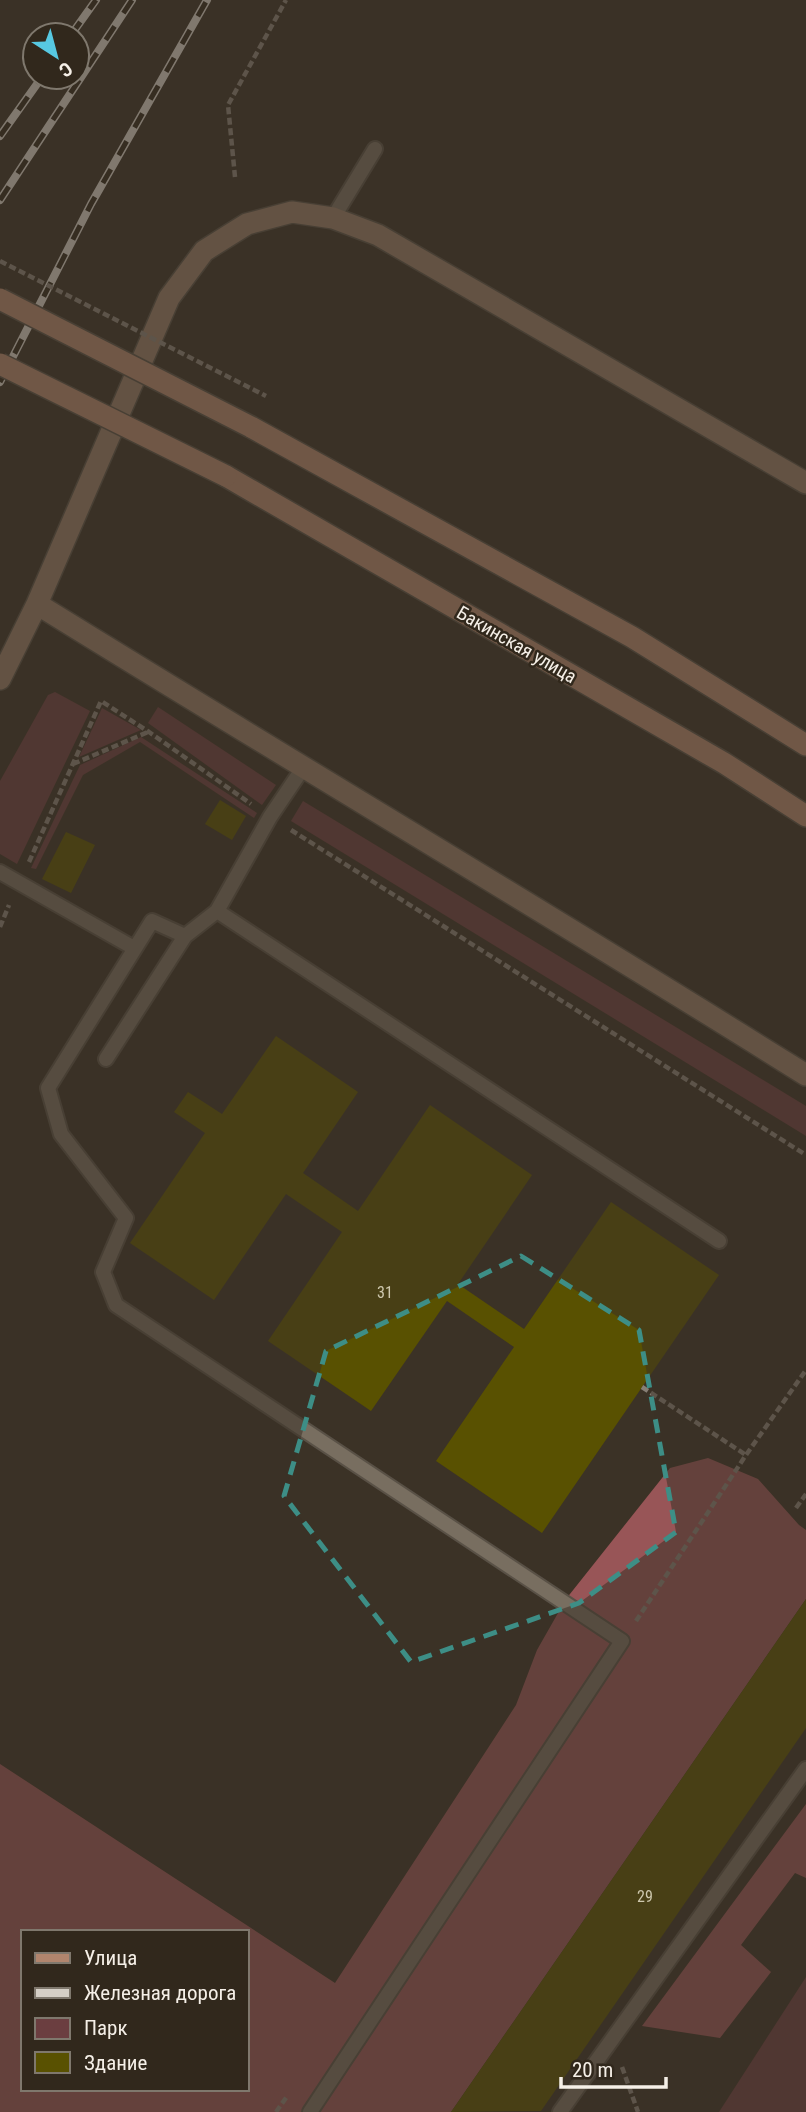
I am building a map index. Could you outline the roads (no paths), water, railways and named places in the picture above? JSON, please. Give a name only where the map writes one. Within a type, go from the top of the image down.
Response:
[{"type":"main road","points":[[0,679],[37,604],[169,298],[204,251],[247,224],[292,212],[333,218],[378,234],[806,483]]},
{"type":"main road","points":[[0,299],[251,426],[632,637],[806,745]]},
{"type":"main road","name":"Бакинская улица","points":[[0,364],[226,476],[724,763],[806,816]]},
{"type":"main road","points":[[37,604],[806,1075]]},
{"type":"lane","points":[[333,218],[375,149]]},
{"type":"lane","points":[[106,1059],[186,936],[217,911],[270,817],[303,768]]},
{"type":"lane","points":[[0,872],[134,948]]},
{"type":"lane","points":[[217,911],[719,1241]]},
{"type":"lane","points":[[186,936],[152,921],[48,1088],[61,1134],[126,1218],[103,1272],[116,1305],[622,1641],[310,2112]]},
{"type":"lane","points":[[560,2112],[806,1769]]},
{"type":"railway","points":[[81,21],[96,0]]},
{"type":"railway","points":[[0,200],[132,0]]},
{"type":"railway","points":[[0,382],[91,204],[207,0]]},
{"type":"railway","points":[[0,136],[32,91]]}]
